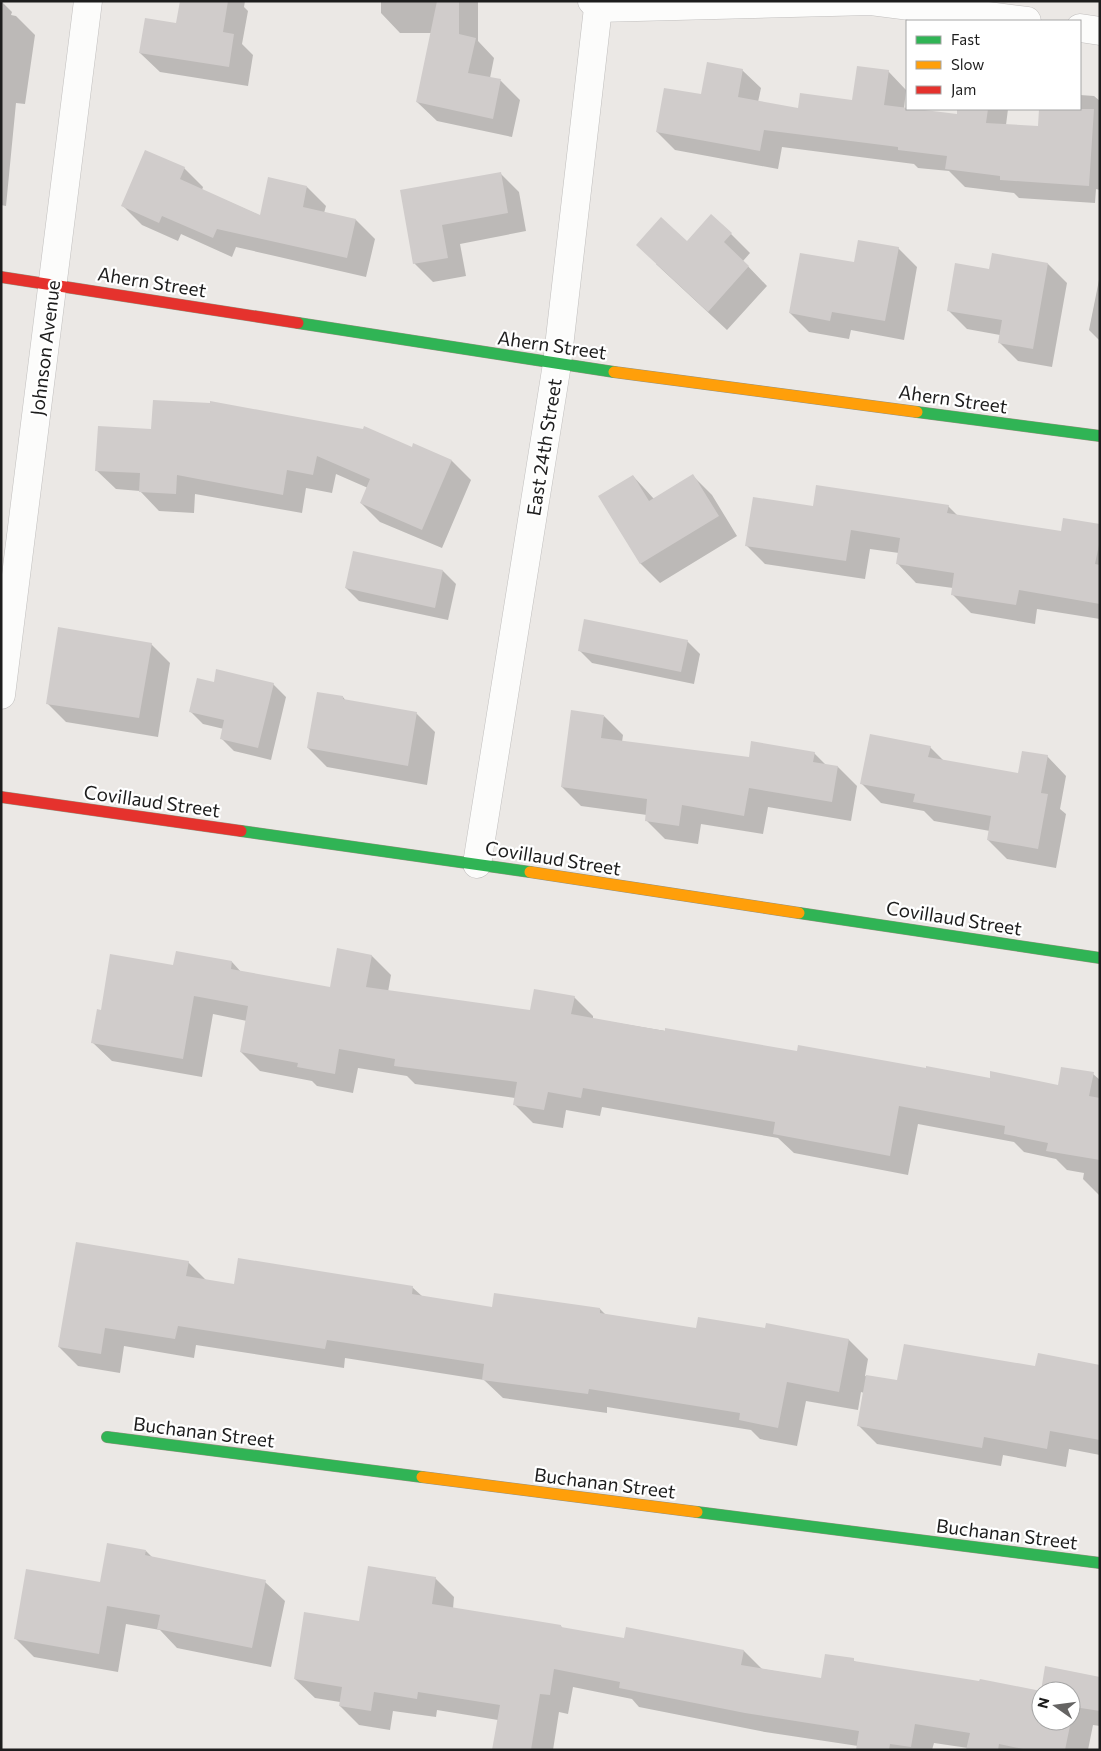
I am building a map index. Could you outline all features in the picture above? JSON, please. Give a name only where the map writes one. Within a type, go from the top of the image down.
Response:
[{"type":"street","name":"Johnson Avenue","points":[[1,695],[88,1]]},
{"type":"street","points":[[595,5],[871,1],[1019,20]]},
{"type":"street","name":"East 24th Street","points":[[476,864],[557,364],[595,5]]},
{"type":"street","points":[[1081,28],[1100,30]]},
{"type":"street","name":"Ahern Street","points":[[1,278],[53,284],[557,364],[1100,436]]},
{"type":"street","name":"Covillaud Street","points":[[1,797],[476,864],[1100,958]]},
{"type":"street","name":"Buchanan Street","points":[[107,1437],[1100,1563]]},
{"type":"building","points":[[180,1],[228,1],[223,32],[234,34],[229,67],[139,53],[145,18],[176,23]]},
{"type":"building","points":[[437,1],[459,1],[459,34],[476,38],[468,73],[501,79],[493,119],[416,102]]},
{"type":"building","points":[[707,62],[743,69],[738,97],[798,108],[800,93],[852,100],[857,66],[889,70],[884,105],[906,108],[906,110],[957,114],[957,110],[988,110],[986,123],[1038,126],[1039,110],[1094,109],[1089,186],[1000,180],[1000,176],[945,169],[947,156],[898,150],[898,147],[764,130],[760,151],[656,132],[664,88],[701,94]]},
{"type":"building","points":[[145,150],[185,167],[180,179],[260,215],[268,177],[307,186],[303,207],[356,219],[347,258],[217,229],[213,238],[162,216],[159,223],[121,206]]},
{"type":"building","points":[[501,172],[508,213],[442,225],[448,258],[413,264],[400,190]]},
{"type":"building","points":[[711,214],[732,233],[724,242],[749,266],[708,312],[636,245],[661,217],[687,241]]},
{"type":"building","points":[[858,240],[899,247],[885,321],[832,312],[830,321],[789,313],[800,253],[854,262]]},
{"type":"building","points":[[992,253],[1048,263],[1033,349],[998,343],[1002,320],[947,311],[955,263],[989,269]]},
{"type":"building","points":[[153,400],[210,403],[210,401],[363,429],[364,426],[412,447],[413,443],[452,460],[422,530],[360,503],[370,479],[317,456],[313,475],[287,470],[283,495],[177,475],[176,494],[139,492],[140,473],[95,471],[98,426],[151,429]]},
{"type":"building","points":[[693,474],[719,516],[640,564],[598,496],[633,475],[649,501]]},
{"type":"building","points":[[816,485],[949,505],[947,513],[1061,531],[1063,518],[1100,524],[1100,540],[1095,564],[1100,565],[1100,604],[1019,590],[1016,605],[951,595],[954,573],[896,564],[900,538],[851,530],[846,561],[745,546],[753,497],[813,506]]},
{"type":"building","points":[[353,551],[443,570],[435,608],[345,588]]},
{"type":"building","points":[[584,619],[688,640],[681,672],[578,651]]},
{"type":"building","points":[[58,627],[152,643],[139,718],[46,704]]},
{"type":"building","points":[[216,669],[274,683],[258,748],[220,739],[224,720],[189,712],[197,678],[214,682]]},
{"type":"building","points":[[317,692],[343,696],[343,699],[417,712],[408,766],[307,748]]},
{"type":"building","points":[[571,710],[604,715],[601,738],[749,757],[751,741],[815,752],[813,762],[838,766],[832,802],[749,788],[744,816],[682,805],[679,826],[645,821],[647,799],[561,787]]},
{"type":"building","points":[[870,734],[931,746],[928,757],[1018,773],[1022,751],[1048,755],[1041,793],[1048,794],[1038,849],[987,840],[991,816],[913,802],[915,794],[860,784]]},
{"type":"building","points":[[337,948],[372,955],[366,987],[530,1010],[534,989],[575,996],[571,1014],[665,1031],[665,1028],[797,1051],[798,1045],[990,1078],[990,1071],[1058,1085],[1061,1067],[1094,1072],[1089,1096],[1100,1098],[1100,1160],[1046,1151],[1048,1143],[1004,1134],[1005,1126],[899,1106],[890,1156],[773,1134],[775,1122],[583,1088],[581,1098],[548,1092],[544,1110],[513,1105],[517,1082],[394,1066],[395,1059],[339,1049],[335,1074],[297,1067],[298,1063],[240,1052],[248,1006],[194,996],[183,1059],[91,1043],[97,1009],[101,1010],[110,954],[173,965],[176,951],[232,961],[231,969],[330,987]]},
{"type":"building","points":[[76,1242],[189,1261],[186,1276],[234,1284],[238,1258],[413,1286],[412,1294],[492,1307],[494,1293],[600,1308],[600,1313],[696,1328],[698,1317],[765,1328],[766,1323],[849,1339],[839,1392],[787,1382],[778,1428],[739,1420],[740,1413],[589,1389],[588,1394],[482,1380],[484,1364],[327,1340],[325,1349],[178,1326],[175,1339],[105,1328],[101,1354],[58,1347]]},
{"type":"building","points":[[904,1344],[1035,1366],[1038,1353],[1100,1365],[1100,1440],[1050,1431],[1047,1449],[984,1437],[982,1448],[857,1426],[866,1375],[897,1380]]},
{"type":"building","points":[[107,1543],[146,1550],[145,1555],[266,1580],[252,1648],[157,1629],[160,1615],[107,1606],[99,1654],[14,1639],[26,1569],[100,1582]]},
{"type":"building","points":[[368,1566],[436,1577],[432,1604],[561,1625],[561,1627],[624,1638],[626,1627],[744,1650],[741,1665],[821,1678],[825,1654],[854,1658],[854,1661],[979,1681],[980,1679],[1031,1689],[1031,1731],[1069,1731],[1065,1750],[1028,1750],[999,1744],[998,1750],[966,1750],[970,1733],[915,1724],[911,1747],[890,1744],[889,1750],[856,1750],[859,1731],[745,1713],[619,1688],[620,1682],[554,1669],[550,1695],[540,1694],[531,1750],[492,1750],[500,1705],[418,1692],[417,1699],[374,1692],[371,1711],[339,1706],[342,1687],[294,1679],[304,1612],[359,1621]]},
{"type":"building","points":[[1045,1666],[1100,1677],[1100,1711],[1081,1708],[1081,1681],[1043,1681]]},
{"type":"traffic: fast","points":[[298,323],[614,372]]},
{"type":"traffic: fast","points":[[917,412],[1100,436]]},
{"type":"traffic: fast","points":[[241,831],[530,872]]},
{"type":"traffic: fast","points":[[799,913],[1100,958]]},
{"type":"traffic: fast","points":[[107,1437],[422,1477]]},
{"type":"traffic: fast","points":[[697,1512],[1100,1563]]},
{"type":"traffic: slow","points":[[614,372],[917,412]]},
{"type":"traffic: slow","points":[[530,872],[799,913]]},
{"type":"traffic: slow","points":[[422,1477],[697,1512]]},
{"type":"traffic: jam","points":[[1,277],[298,323]]},
{"type":"traffic: jam","points":[[1,797],[241,831]]}]
